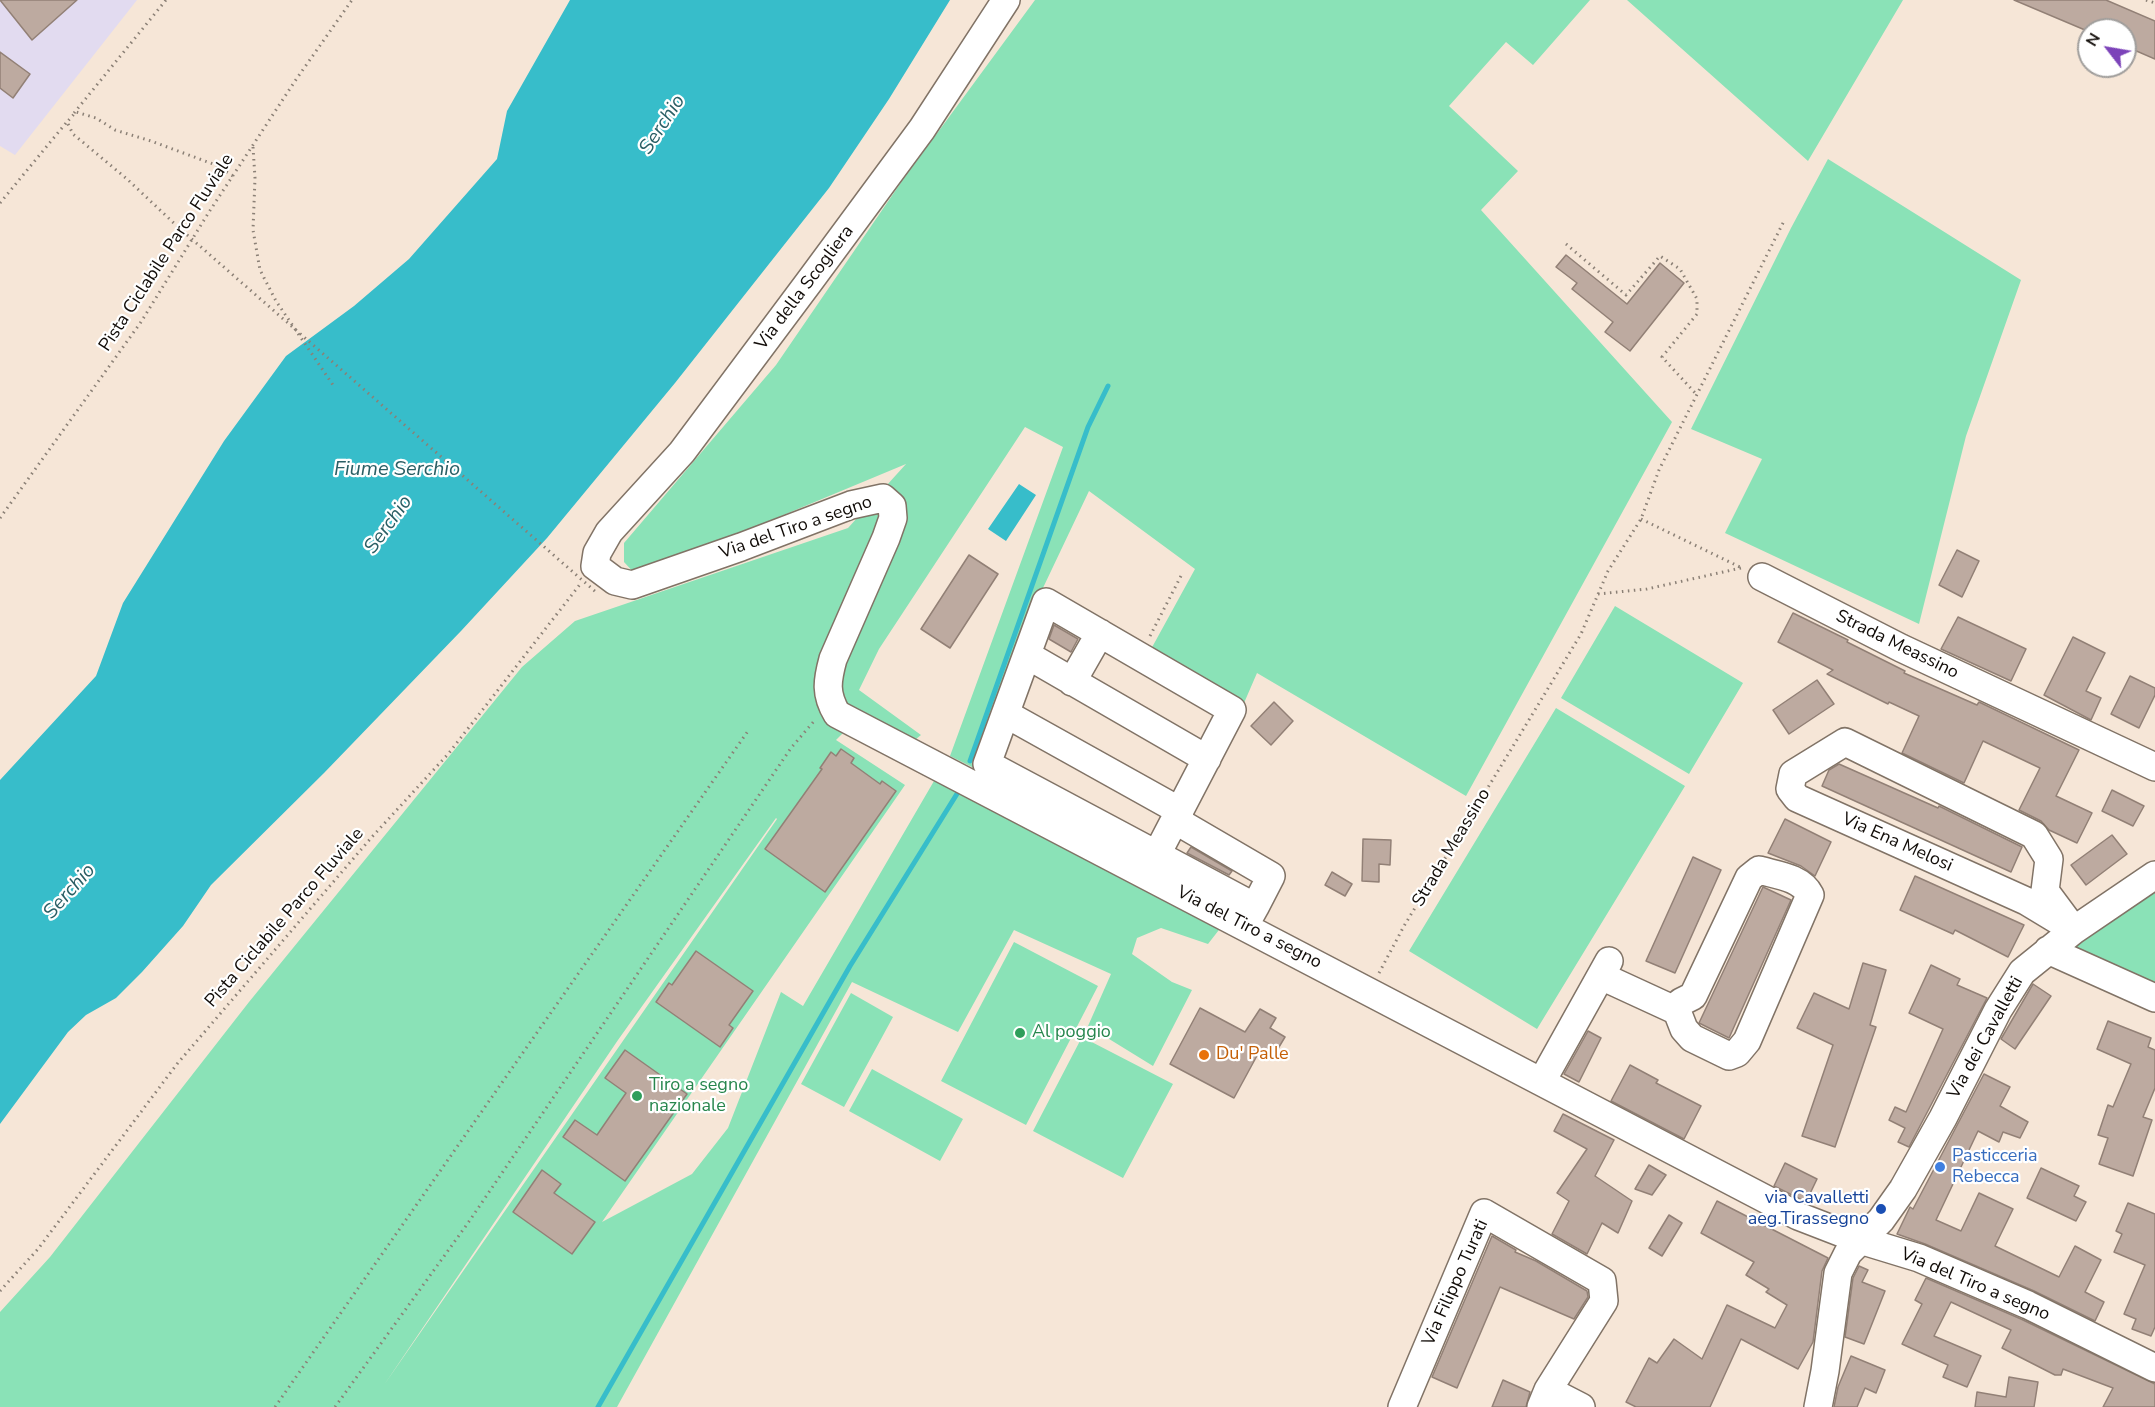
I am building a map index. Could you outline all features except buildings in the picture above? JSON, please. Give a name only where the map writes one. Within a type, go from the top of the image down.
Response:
[{"type":"street","name":"Via della Scogliera","points":[[594,566],[597,553],[609,532],[682,452],[922,129],[1006,0]]},
{"type":"street","name":"Via del Tiro a segno","points":[[594,566],[615,581],[632,585],[851,505],[883,498],[892,506],[893,518],[833,659],[828,678],[834,708],[1250,916],[1369,990],[1798,1216],[1860,1240],[1930,1263],[2028,1305],[2154,1364]]},
{"type":"street","name":"Strada Meassino","points":[[1752,573],[1912,653],[2155,767]]},
{"type":"street","points":[[1006,714],[1178,816],[1271,876],[1250,916],[1157,855],[987,764],[1046,602],[1232,710],[1178,816],[1157,855]]},
{"type":"street","points":[[1072,682],[1100,633]]},
{"type":"street","points":[[1026,655],[1207,759]]},
{"type":"street","name":"Via Ena Melosi","points":[[1845,742],[2034,835],[2049,859],[2045,891],[2074,930],[2025,901],[1797,798],[1790,789],[1793,774],[1845,742]]},
{"type":"street","points":[[1542,1081],[1605,968],[1677,1011],[1684,1029],[1692,1038],[1729,1056],[1737,1053],[1747,1041],[1810,895],[1807,889],[1792,879],[1759,870],[1749,878],[1693,996],[1681,1002],[1677,1011]]},
{"type":"street","name":"Via dei Cavalletti","points":[[1818,1407],[1838,1273],[1848,1253],[1887,1213],[1904,1189],[1998,1010],[2022,972],[2074,930],[2155,874]]},
{"type":"street","points":[[2048,950],[2155,998]]},
{"type":"street","name":"Via Filippo Turati","points":[[1402,1407],[1484,1213],[1602,1281],[1604,1301],[1544,1399]]},
{"type":"street","points":[[1544,1399],[1581,1407]]},
{"type":"path","points":[[0,203],[166,0]]},
{"type":"path","name":"Pista Ciclabile Parco Fluviale","points":[[0,518],[141,322],[253,145],[352,0]]},
{"type":"path","points":[[2146,0],[2155,3]]},
{"type":"path","points":[[233,176],[213,164],[115,130],[96,118],[76,112],[67,122],[73,134],[597,593]]},
{"type":"path","points":[[253,145],[255,178],[253,230],[260,270],[276,301],[333,385]]},
{"type":"path","name":"Strada Meassino","points":[[1369,990],[1404,926],[1581,634],[1608,571],[1641,519],[1659,470],[1785,219]]},
{"type":"path","points":[[1566,244],[1626,295],[1660,256],[1680,268],[1698,299],[1697,314],[1662,357],[1697,395]]},
{"type":"path","points":[[1641,519],[1752,573]]},
{"type":"path","name":"Pista Ciclabile Parco Fluviale","points":[[0,1291],[38,1249],[177,1064],[371,838],[449,753],[594,566]]},
{"type":"path","points":[[1598,594],[1752,573]]},
{"type":"path","points":[[1139,656],[1182,574]]},
{"type":"path","points":[[335,1407],[468,1223],[791,748],[834,708]]},
{"type":"path","points":[[275,1407],[748,731]]},
{"type":"shaded area","points":[[0,0],[137,0],[15,155],[0,146]]},
{"type":"green space","points":[[1035,0],[1590,0],[1533,65],[1506,42],[1449,106],[1518,171],[1481,210],[1672,422],[1466,796],[1257,673],[1244,703],[1150,651],[1195,569],[1089,491],[1042,590],[976,769],[950,756],[1063,447],[1025,427],[879,649],[859,690],[921,735],[910,744],[844,732],[836,740],[905,785],[602,1222],[692,1174],[728,1128],[781,992],[803,1006],[934,781],[1222,926],[1208,944],[1161,928],[1137,938],[1132,954],[1172,982],[1192,990],[1153,1066],[1088,1026],[1111,974],[1014,930],[958,1032],[852,982],[617,1407],[0,1407],[0,1312],[50,1257],[249,1002],[522,667],[575,621],[848,528],[906,464],[637,576],[624,562],[624,543],[776,365],[902,181]],"holes":[[[777,819],[384,1385],[618,1040]]]},
{"type":"green space","points":[[1627,0],[1903,0],[1808,161]]},
{"type":"green space","points":[[1828,159],[2021,280],[1966,436],[1919,624],[1725,533],[1762,459],[1691,429]]},
{"type":"green space","points":[[1615,606],[1743,683],[1689,774],[1561,698]]},
{"type":"green space","points":[[1556,708],[1685,786],[1537,1029],[1409,951]]},
{"type":"green space","points":[[2155,885],[2155,985],[2065,947]]},
{"type":"green space","points":[[1014,942],[1098,986],[1026,1125],[941,1081]]},
{"type":"green space","points":[[851,993],[893,1017],[844,1107],[801,1084]]},
{"type":"green space","points":[[1082,1037],[1173,1084],[1123,1178],[1033,1131]]},
{"type":"green space","points":[[872,1069],[963,1119],[940,1161],[849,1111]]},
{"type":"water","name":"Fiume Serchio","points":[[570,0],[950,0],[889,99],[829,188],[675,383],[547,538],[324,773],[211,885],[183,926],[142,972],[116,998],[86,1015],[68,1032],[0,1124],[0,780],[96,676],[123,603],[224,441],[286,356],[354,306],[409,259],[497,159],[507,111]]},
{"type":"water","points":[[1019,484],[1036,495],[1006,541],[988,529]]},
{"type":"waterway","points":[[970,761],[1088,427],[1108,386]]},
{"type":"waterway","points":[[598,1407],[850,966],[960,789]]},
{"type":"place","name":"Al poggio","points":[[1020,1033]]},
{"type":"place","name":"Du' Palle","points":[[1204,1055]]},
{"type":"place","name":"Tiro a segno nazionale","points":[[637,1096]]},
{"type":"place","name":"Pasticceria Rebecca","points":[[1940,1167]]},
{"type":"place","name":"via Cavalletti aeg.Tirassegno","points":[[1881,1209]]},
{"type":"water label","name":"Serchio","points":[[663,125]]},
{"type":"water label","name":"Serchio","points":[[389,525]]},
{"type":"water label","name":"Serchio","points":[[70,892]]}]
